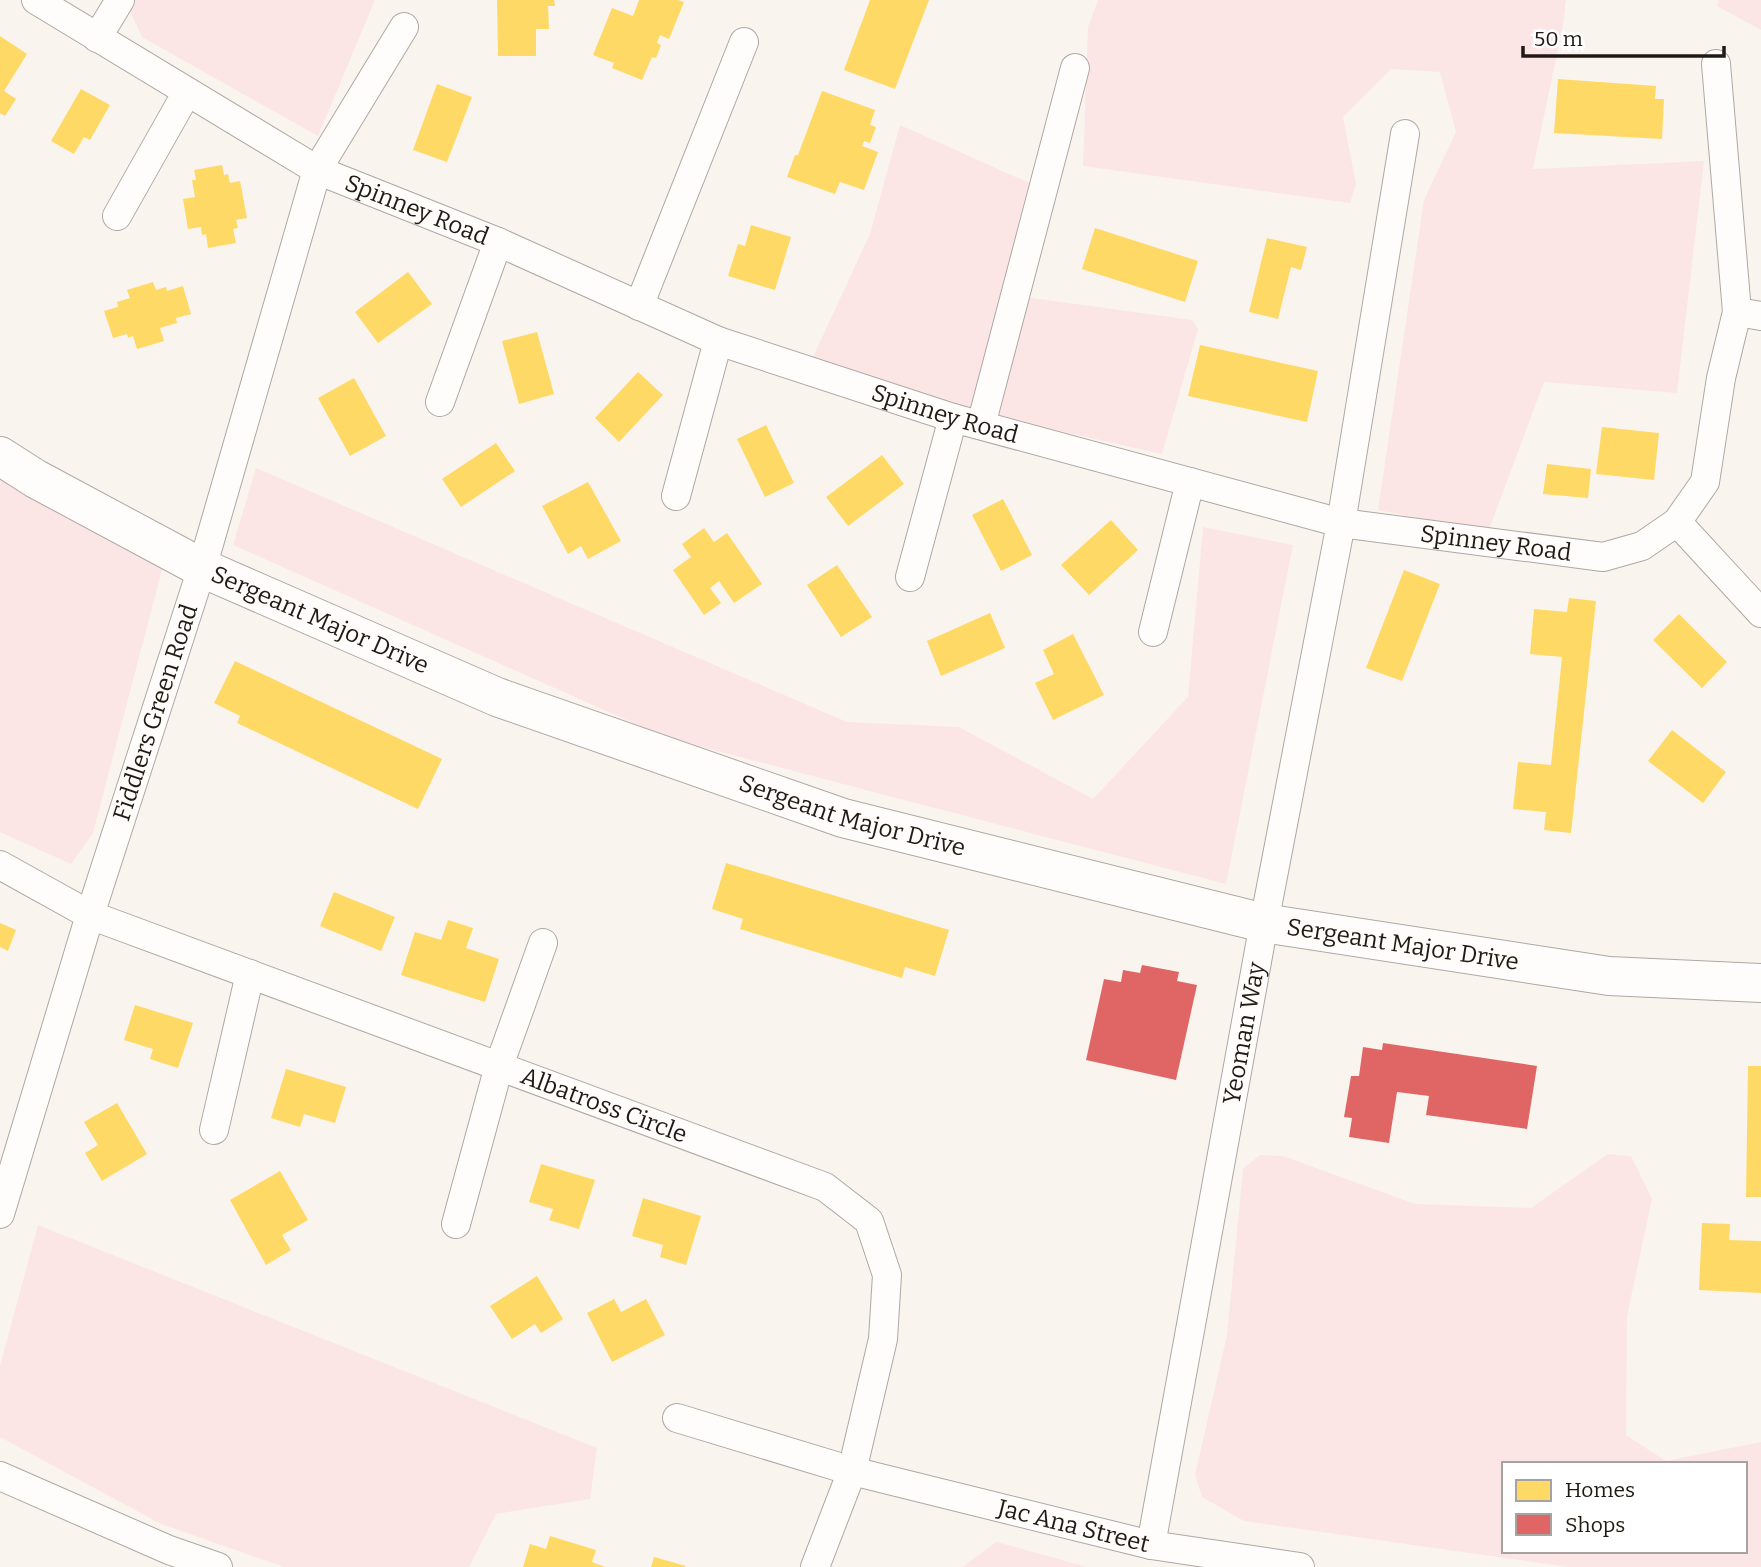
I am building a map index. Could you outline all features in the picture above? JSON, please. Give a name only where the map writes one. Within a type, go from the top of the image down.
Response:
[{"type":"street","name":"Spinney Road","points":[[36,0],[317,170],[498,242],[718,341],[953,418],[1341,523],[1603,557],[1642,546],[1677,522],[1705,482],[1721,378],[1749,314],[1716,64]]},
{"type":"street","points":[[97,37],[120,0]]},
{"type":"street","name":"Fiddlers Green Road","points":[[0,1214],[90,915],[202,568],[317,170],[404,27]]},
{"type":"street","points":[[639,306],[744,43]]},
{"type":"street","points":[[981,425],[1075,68]]},
{"type":"street","points":[[117,216],[187,92]]},
{"type":"street","name":"Yeoman Way","points":[[1151,1545],[1264,923],[1341,523],[1405,134]]},
{"type":"street","points":[[440,402],[498,242]]},
{"type":"street","points":[[676,496],[718,341]]},
{"type":"street","points":[[910,577],[953,418]]},
{"type":"street","name":"Sergeant Major Drive","points":[[0,456],[36,479],[202,568],[497,698],[843,818],[1264,923],[1609,976],[1761,983]]},
{"type":"street","points":[[1153,632],[1190,482]]},
{"type":"street","points":[[1677,522],[1761,613]]},
{"type":"street","name":"Albatross Circle","points":[[0,865],[90,915],[825,1187],[869,1221],[887,1275],[883,1339],[852,1471],[816,1567]]},
{"type":"street","points":[[456,1224],[499,1066],[543,943]]},
{"type":"street","points":[[214,1130],[250,974]]},
{"type":"street","name":"Jac Ana Street","points":[[677,1418],[852,1471],[1151,1545],[1300,1567]]},
{"type":"street","points":[[0,1476],[169,1550],[218,1567]]},
{"type":"shaded area","points":[[136,0],[375,0],[318,136],[142,37],[130,11]]},
{"type":"shaded area","points":[[1098,0],[1566,0],[1533,169],[1704,161],[1677,393],[1544,382],[1488,532],[1378,510],[1424,200],[1456,132],[1440,72],[1391,69],[1343,117],[1356,184],[1350,203],[1083,166],[1088,27]]},
{"type":"shaded area","points":[[1719,0],[1761,0],[1761,30],[1717,6]]},
{"type":"shaded area","points":[[900,125],[1036,186],[1003,294],[1192,320],[1198,329],[1162,454],[925,401],[813,357],[870,234]]},
{"type":"shaded area","points":[[0,462],[164,562],[93,833],[71,864],[0,832]]},
{"type":"shaded area","points":[[256,468],[847,722],[959,727],[1093,799],[1188,697],[1203,527],[1293,545],[1226,884],[667,738],[233,545]]},
{"type":"shaded area","points":[[1608,1154],[1631,1156],[1652,1199],[1627,1316],[1626,1435],[1666,1461],[1761,1442],[1761,1567],[1569,1567],[1244,1521],[1202,1497],[1195,1475],[1227,1335],[1243,1169],[1260,1155],[1283,1156],[1415,1204],[1531,1208]]},
{"type":"shaded area","points":[[38,1225],[597,1448],[590,1499],[496,1514],[469,1567],[284,1567],[161,1524],[0,1437],[0,1366]]},
{"type":"shaded area","points":[[997,1542],[1087,1567],[963,1567]]},
{"type":"building: Homes","points":[[497,0],[554,0],[555,6],[548,6],[549,29],[536,29],[536,56],[498,56]]},
{"type":"building: Homes","points":[[639,0],[684,2],[669,39],[660,35],[657,43],[661,45],[656,58],[652,57],[642,80],[612,68],[614,63],[593,55],[612,8],[633,16]]},
{"type":"building: Homes","points":[[870,0],[929,0],[895,89],[844,70]]},
{"type":"building: Homes","points":[[0,36],[27,54],[4,91],[16,99],[5,116],[0,113]]},
{"type":"building: Homes","points":[[1558,79],[1656,86],[1655,99],[1664,99],[1662,139],[1554,133]]},
{"type":"building: Homes","points":[[437,84],[472,97],[447,162],[413,150]]},
{"type":"building: Homes","points":[[81,89],[110,105],[90,140],[84,137],[74,154],[51,141]]},
{"type":"building: Homes","points":[[822,91],[875,110],[870,125],[876,127],[870,143],[864,141],[862,146],[878,152],[864,190],[840,182],[835,194],[787,177]]},
{"type":"building: Homes","points":[[222,165],[224,175],[228,174],[230,183],[240,181],[247,218],[236,220],[238,228],[233,229],[236,243],[208,248],[206,234],[202,235],[201,227],[188,229],[183,199],[195,197],[192,180],[196,180],[194,170]]},
{"type":"building: Homes","points":[[751,225],[791,237],[775,290],[728,276],[738,244],[745,246]]},
{"type":"building: Homes","points":[[1095,228],[1198,261],[1185,302],[1082,269]]},
{"type":"building: Homes","points":[[1267,238],[1307,247],[1301,270],[1291,267],[1278,319],[1249,312]]},
{"type":"building: Homes","points":[[408,272],[432,304],[378,343],[355,312]]},
{"type":"building: Homes","points":[[153,282],[156,290],[166,287],[167,291],[183,286],[191,314],[176,318],[177,323],[160,328],[164,341],[137,349],[133,336],[128,338],[127,334],[113,338],[104,311],[118,307],[117,302],[130,298],[127,290]]},
{"type":"building: Homes","points":[[537,332],[554,394],[519,404],[502,341]]},
{"type":"building: Homes","points":[[1200,345],[1318,371],[1307,422],[1188,396]]},
{"type":"building: Homes","points":[[638,372],[663,395],[619,442],[595,418]]},
{"type":"building: Homes","points":[[354,378],[386,436],[350,456],[318,398]]},
{"type":"building: Homes","points":[[766,425],[794,483],[765,497],[737,439]]},
{"type":"building: Homes","points":[[1602,427],[1659,433],[1654,480],[1596,474]]},
{"type":"building: Homes","points":[[496,443],[515,471],[461,507],[442,479]]},
{"type":"building: Homes","points":[[882,455],[904,484],[848,526],[826,497]]},
{"type":"building: Homes","points":[[1547,464],[1591,469],[1588,498],[1543,494]]},
{"type":"building: Homes","points":[[588,482],[621,541],[588,559],[581,546],[568,554],[542,506]]},
{"type":"building: Homes","points":[[1003,499],[1032,555],[1001,571],[972,515]]},
{"type":"building: Homes","points":[[1111,520],[1138,550],[1089,595],[1061,565]]},
{"type":"building: Homes","points":[[704,528],[714,542],[727,533],[762,584],[734,603],[719,581],[710,588],[721,603],[704,615],[673,570],[691,557],[682,544]]},
{"type":"building: Homes","points":[[837,565],[872,617],[841,637],[807,585]]},
{"type":"building: Homes","points":[[1404,570],[1440,584],[1402,681],[1366,668]]},
{"type":"building: Homes","points":[[1569,598],[1596,601],[1571,833],[1544,830],[1546,812],[1513,809],[1518,762],[1551,765],[1562,657],[1530,654],[1534,609],[1567,612]]},
{"type":"building: Homes","points":[[990,613],[1005,648],[941,676],[927,641]]},
{"type":"building: Homes","points":[[1679,614],[1727,662],[1702,688],[1653,640]]},
{"type":"building: Homes","points":[[1073,634],[1104,695],[1053,720],[1035,683],[1054,674],[1043,650]]},
{"type":"building: Homes","points":[[235,661],[442,759],[418,809],[237,723],[240,716],[214,703]]},
{"type":"building: Homes","points":[[1672,730],[1726,772],[1703,803],[1648,761]]},
{"type":"building: Homes","points":[[726,863],[949,930],[935,976],[905,967],[902,978],[740,929],[743,919],[712,909]]},
{"type":"building: Homes","points":[[334,892],[395,917],[381,951],[320,926]]},
{"type":"building: Homes","points":[[448,920],[473,928],[466,948],[499,959],[485,1002],[401,975],[415,932],[441,940]]},
{"type":"building: Homes","points":[[0,923],[16,930],[8,951],[0,947]]},
{"type":"building: Homes","points":[[135,1005],[193,1023],[178,1068],[150,1059],[153,1049],[124,1040]]},
{"type":"building: Homes","points":[[1748,1066],[1761,1066],[1761,1197],[1746,1197]]},
{"type":"building: Homes","points":[[286,1069],[346,1087],[335,1123],[304,1114],[300,1127],[271,1118]]},
{"type":"building: Homes","points":[[117,1103],[147,1154],[102,1181],[85,1153],[98,1145],[84,1122]]},
{"type":"building: Homes","points":[[541,1164],[595,1180],[579,1229],[549,1220],[553,1209],[529,1202]]},
{"type":"building: Homes","points":[[280,1171],[308,1220],[282,1235],[291,1250],[266,1265],[230,1200]]},
{"type":"building: Homes","points":[[643,1198],[701,1216],[686,1265],[660,1257],[663,1245],[632,1236]]},
{"type":"building: Homes","points":[[1702,1223],[1730,1224],[1729,1240],[1761,1241],[1761,1293],[1699,1290]]},
{"type":"building: Homes","points":[[537,1276],[563,1319],[541,1333],[535,1324],[512,1339],[490,1306]]},
{"type":"building: Homes","points":[[614,1299],[621,1312],[646,1299],[665,1335],[612,1362],[587,1313]]},
{"type":"building: Homes","points":[[550,1536],[596,1550],[592,1562],[605,1567],[523,1567],[530,1544],[546,1549]]},
{"type":"building: Homes","points":[[654,1557],[686,1566],[651,1567]]},
{"type":"building: Shops","points":[[1142,965],[1179,972],[1177,981],[1197,985],[1176,1080],[1086,1060],[1104,979],[1121,982],[1123,970],[1140,973]]},
{"type":"building: Shops","points":[[1383,1043],[1537,1066],[1527,1129],[1426,1115],[1429,1096],[1397,1092],[1389,1143],[1349,1137],[1352,1118],[1344,1117],[1351,1076],[1359,1076],[1363,1047],[1382,1050]]}]
